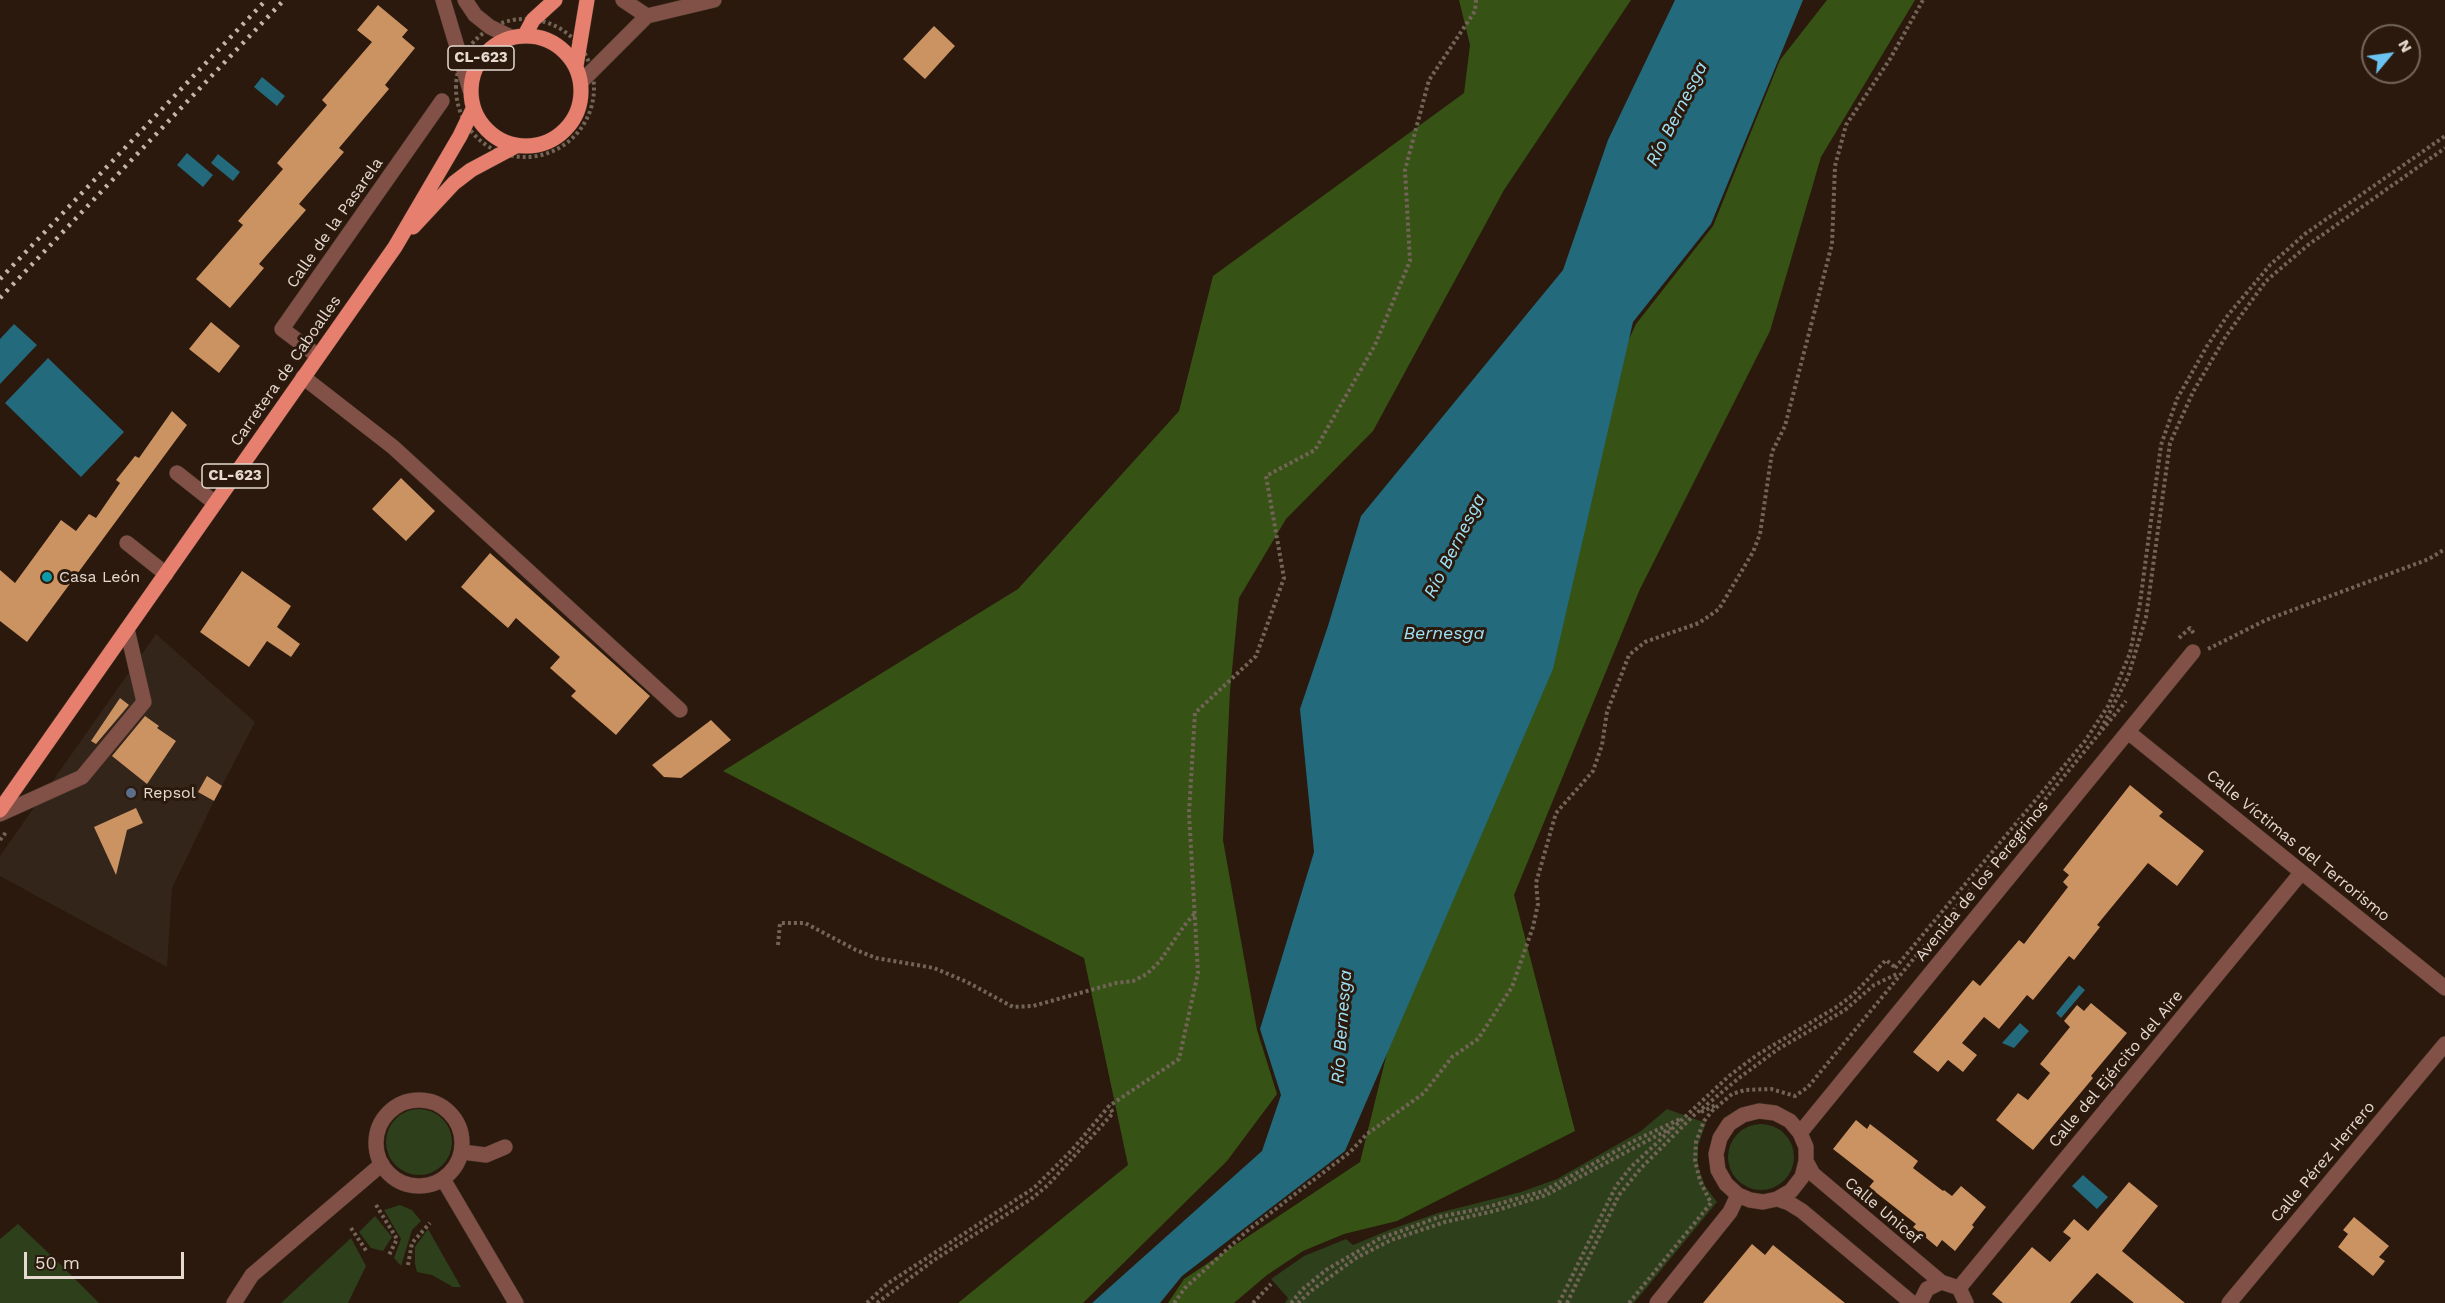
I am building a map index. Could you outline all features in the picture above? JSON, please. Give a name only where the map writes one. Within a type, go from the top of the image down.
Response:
[{"type":"main road","name":"CL-623","points":[[518,36],[548,40],[568,54],[576,66],[580,82],[579,107],[572,122],[561,134],[548,142],[510,150],[488,132],[473,109],[470,90],[475,67],[490,48],[518,36],[555,0]]},
{"type":"main road","name":"CL-623","points":[[576,66],[587,0]]},
{"type":"main road","name":"Carretera de Caboalles","points":[[0,812],[395,247],[473,109]]},
{"type":"main road","name":"Carretera de Caboalles","points":[[395,247],[454,183],[471,170],[510,150]]},
{"type":"street","points":[[443,0],[470,90]]},
{"type":"street","points":[[465,0],[475,15],[490,27],[518,36]]},
{"type":"street","points":[[623,0],[647,16]]},
{"type":"street","points":[[580,82],[647,16],[714,0]]},
{"type":"street","name":"Calle de la Pasarela","points":[[318,356],[282,329],[442,100]]},
{"type":"street","points":[[303,377],[393,447],[680,710]]},
{"type":"street","points":[[177,473],[215,503]]},
{"type":"street","points":[[127,543],[166,574]]},
{"type":"street","points":[[0,812],[82,777],[144,702],[127,629]]},
{"type":"street","name":"Avenida de los Peregrinos","points":[[1800,1133],[2193,652]]},
{"type":"street","name":"Calle Víctimas del Terrorismo","points":[[2128,732],[2445,988]]},
{"type":"street","name":"Calle del Ejército del Aire","points":[[1965,1298],[2301,873]]},
{"type":"street","name":"Calle Pérez Herrero","points":[[2229,1303],[2445,1044]]},
{"type":"street","points":[[420,1099],[435,1102],[448,1110],[457,1122],[462,1136],[462,1152],[455,1167],[443,1179],[427,1185],[409,1185],[393,1177],[382,1164],[377,1150],[376,1135],[382,1120],[392,1109],[405,1101],[420,1099]]},
{"type":"street","points":[[1759,1111],[1775,1113],[1790,1121],[1800,1133],[1806,1147],[1806,1161],[1802,1177],[1791,1191],[1777,1199],[1764,1202],[1738,1195],[1726,1184],[1718,1170],[1716,1154],[1720,1137],[1729,1124],[1743,1115],[1759,1111]]},
{"type":"street","points":[[462,1152],[486,1155],[506,1147]]},
{"type":"street","name":"Calle Unicef","points":[[1806,1161],[1823,1184],[1941,1282]]},
{"type":"street","points":[[234,1303],[252,1275],[382,1164]]},
{"type":"street","points":[[443,1179],[516,1303]]},
{"type":"street","points":[[1657,1303],[1730,1212],[1738,1195]]},
{"type":"street","points":[[1777,1199],[1802,1211],[1912,1303]]},
{"type":"street","points":[[1920,1303],[1927,1289],[1941,1282],[1965,1298]]},
{"type":"path","points":[[867,1303],[887,1284],[1034,1188],[1072,1150],[1108,1106],[1179,1059],[1198,973],[1189,813],[1195,713],[1256,656],[1284,578],[1266,476],[1315,450],[1375,345],[1410,261],[1405,170],[1429,80],[1474,11],[1476,0]]},
{"type":"path","points":[[1174,1303],[1185,1288],[1247,1231],[1350,1152],[1367,1134],[1424,1093],[1452,1058],[1478,1039],[1512,987],[1533,927],[1538,904],[1536,883],[1556,813],[1593,771],[1602,746],[1607,712],[1629,656],[1645,642],[1699,623],[1719,609],[1754,552],[1760,534],[1772,452],[1785,426],[1832,244],[1835,166],[1846,124],[1890,59],[1923,0]]},
{"type":"path","points":[[526,17],[548,21],[568,32],[580,45],[592,70],[595,90],[591,112],[580,132],[563,146],[543,155],[519,158],[510,150],[496,151],[476,138],[462,119],[455,96],[456,72],[466,50],[482,32],[490,27],[502,21],[526,17]]},
{"type":"path","points":[[1895,968],[2085,741],[2108,706],[2130,653],[2146,563],[2161,445],[2177,399],[2207,346],[2228,315],[2270,265],[2305,234],[2445,136]]},
{"type":"path","points":[[2095,740],[2128,677],[2146,617],[2170,443],[2193,392],[2220,345],[2266,281],[2308,245],[2445,148]]},
{"type":"path","points":[[2193,652],[2206,650],[2266,620],[2428,559],[2445,549]]},
{"type":"path","points":[[2173,645],[2181,636]]},
{"type":"path","points":[[1629,1303],[1711,1203],[1696,1170],[1696,1142],[1704,1121],[1732,1094],[1758,1088],[1795,1096],[1808,1087],[1900,972],[2130,697]]},
{"type":"path","points":[[778,945],[780,923],[805,923],[876,958],[934,968],[967,982],[1013,1007],[1033,1006],[1116,983],[1133,981],[1147,974],[1160,962],[1196,912]]},
{"type":"path","points":[[1559,1303],[1616,1186],[1632,1167],[1676,1125],[1757,1055],[1853,995],[1886,960],[1906,976]]},
{"type":"path","points":[[1298,1303],[1356,1258],[1391,1240],[1445,1222],[1494,1211],[1546,1195],[1722,1102]]},
{"type":"path","points":[[877,1303],[900,1283],[1031,1199],[1048,1185],[1113,1113],[1108,1106]]},
{"type":"path","points":[[1291,1303],[1303,1289],[1326,1270],[1379,1239],[1439,1217],[1484,1208],[1544,1191],[1634,1140],[1686,1116]]},
{"type":"path","points":[[376,1205],[397,1239],[389,1255]]},
{"type":"path","points":[[408,1265],[411,1243],[429,1223]]},
{"type":"path","points":[[351,1228],[367,1252]]},
{"type":"path","points":[[1253,1303],[1271,1284]]},
{"type":"shaded area","name":"Repsol","points":[[156,634],[255,722],[172,888],[167,967],[0,876],[0,856]]},
{"type":"green space","points":[[1459,0],[1631,0],[1504,190],[1373,431],[1286,519],[1239,598],[1230,691],[1223,840],[1257,1030],[1277,1094],[1227,1161],[1083,1303],[958,1303],[1128,1165],[1084,958],[723,771],[1018,589],[1179,411],[1213,276],[1464,93],[1470,45]]},
{"type":"green space","points":[[1827,0],[1915,0],[1821,157],[1770,331],[1640,589],[1514,895],[1575,1131],[1397,1221],[1344,1234],[1303,1251],[1267,1275],[1234,1303],[1168,1303],[1184,1279],[1360,1162],[1490,637],[1636,324],[1713,226],[1780,60]]},
{"type":"green space","points":[[419,1109],[432,1111],[442,1119],[450,1129],[452,1142],[450,1155],[442,1165],[432,1173],[419,1175],[406,1173],[396,1165],[388,1155],[386,1142],[388,1129],[396,1119],[406,1111]]},
{"type":"green space","points":[[1667,1109],[1706,1123],[1698,1146],[1698,1166],[1705,1186],[1717,1202],[1634,1303],[1285,1303],[1288,1298],[1271,1279],[1304,1256],[1346,1239],[1353,1245],[1438,1213],[1521,1192],[1557,1179],[1641,1131]]},
{"type":"green space","points":[[1761,1124],[1774,1127],[1784,1134],[1791,1144],[1794,1157],[1791,1170],[1784,1180],[1774,1187],[1761,1190],[1748,1187],[1738,1180],[1731,1170],[1728,1157],[1731,1144],[1738,1134],[1748,1127]]},
{"type":"green space","points":[[400,1205],[412,1210],[421,1221],[412,1230],[401,1266],[394,1258],[401,1239],[384,1210]]},
{"type":"green space","points":[[375,1216],[392,1237],[383,1251],[371,1248],[359,1232]]},
{"type":"green space","points":[[18,1224],[99,1303],[0,1303],[0,1239]]},
{"type":"green space","points":[[428,1229],[461,1287],[453,1287],[432,1275],[417,1272],[415,1247]]},
{"type":"green space","points":[[351,1238],[366,1266],[348,1303],[281,1303]]},
{"type":"water","name":"Bernesga","points":[[1675,0],[1803,0],[1711,224],[1633,322],[1553,669],[1345,1151],[1182,1276],[1160,1303],[1092,1303],[1262,1151],[1281,1095],[1260,1029],[1314,852],[1300,709],[1361,516],[1563,270],[1608,140]]},
{"type":"water","points":[[262,77],[285,96],[277,106],[254,87]]},
{"type":"water","points":[[187,153],[213,175],[203,187],[177,165]]},
{"type":"water","points":[[218,154],[240,172],[233,181],[211,163]]},
{"type":"water","points":[[14,324],[37,345],[0,384],[0,339]]},
{"type":"water","points":[[48,358],[124,432],[81,477],[5,403]]},
{"type":"water","points":[[2079,985],[2085,990],[2061,1018],[2056,1013]]},
{"type":"water","points":[[2020,1023],[2029,1031],[2014,1048],[2002,1043]]},
{"type":"water","points":[[2083,1175],[2108,1197],[2097,1209],[2072,1186]]},
{"type":"building","points":[[378,5],[408,30],[402,37],[415,48],[385,85],[389,89],[339,148],[344,152],[299,204],[306,210],[259,264],[264,268],[230,308],[196,279],[243,225],[238,221],[283,169],[277,163],[327,105],[322,100],[372,42],[357,30]]},
{"type":"building","points":[[934,26],[955,46],[925,79],[903,59]]},
{"type":"building","points":[[211,322],[240,346],[219,373],[189,349]]},
{"type":"building","name":"Casa León","points":[[172,411],[187,425],[27,642],[0,621],[0,570],[15,583],[61,520],[76,531],[89,514],[96,518],[120,483],[116,480],[135,456],[139,458]]},
{"type":"building","points":[[401,478],[435,511],[406,541],[372,509]]},
{"type":"building","points":[[490,553],[650,696],[616,735],[571,696],[576,691],[550,668],[560,657],[516,618],[508,628],[461,587]]},
{"type":"building","points":[[242,571],[291,606],[277,627],[300,644],[291,657],[267,641],[249,667],[200,632]]},
{"type":"building","points":[[120,698],[129,705],[96,744],[91,741]]},
{"type":"building","points":[[145,716],[159,726],[157,728],[176,741],[147,784],[112,756]]},
{"type":"building","points":[[711,720],[731,740],[681,778],[664,777],[652,765]]},
{"type":"building","points":[[207,776],[222,786],[214,801],[198,792]]},
{"type":"building","points":[[2130,785],[2163,812],[2159,816],[2204,851],[2177,886],[2148,863],[2097,925],[2100,927],[2074,960],[2069,956],[2033,1000],[2027,995],[1999,1029],[1984,1017],[1962,1043],[1977,1055],[1963,1072],[1948,1060],[1938,1072],[1913,1052],[1973,980],[1980,986],[2019,940],[2024,944],[2068,887],[2063,882],[2069,875],[2063,870]]},
{"type":"building","points":[[136,808],[143,823],[127,830],[116,875],[94,827]]},
{"type":"building","points":[[2091,1003],[2127,1033],[2033,1150],[1996,1120],[2018,1093],[2028,1100],[2050,1073],[2040,1064],[2070,1027],[2064,1021],[2077,1005],[2084,1011]]},
{"type":"building","points":[[1856,1120],[1867,1129],[1870,1124],[1918,1161],[1913,1168],[1943,1191],[1952,1196],[1961,1186],[1986,1207],[1955,1251],[1942,1240],[1937,1247],[1913,1227],[1916,1224],[1869,1187],[1874,1181],[1833,1149]]},
{"type":"building","points":[[2129,1182],[2158,1206],[2122,1251],[2185,1303],[2134,1303],[2097,1273],[2070,1303],[2003,1303],[1992,1294],[2032,1247],[2050,1262],[2071,1238],[2063,1232],[2074,1219],[2088,1231]]},
{"type":"building","points":[[2354,1217],[2389,1246],[2379,1257],[2385,1261],[2373,1276],[2338,1247],[2348,1234],[2343,1230]]},
{"type":"building","points":[[1752,1244],[1765,1255],[1773,1245],[1845,1303],[1703,1303]]},
{"type":"railway","points":[[0,279],[266,0]]},
{"type":"railway","points":[[0,298],[284,0]]},
{"type":"place","name":"Casa León","points":[[47,577]]},
{"type":"place","name":"Repsol","points":[[131,793]]},
{"type":"water label","name":"Río Bernesga","points":[[1677,114]]},
{"type":"water label","name":"Río Bernesga","points":[[1455,546]]},
{"type":"water label","name":"Río Bernesga","points":[[1342,1027]]}]
